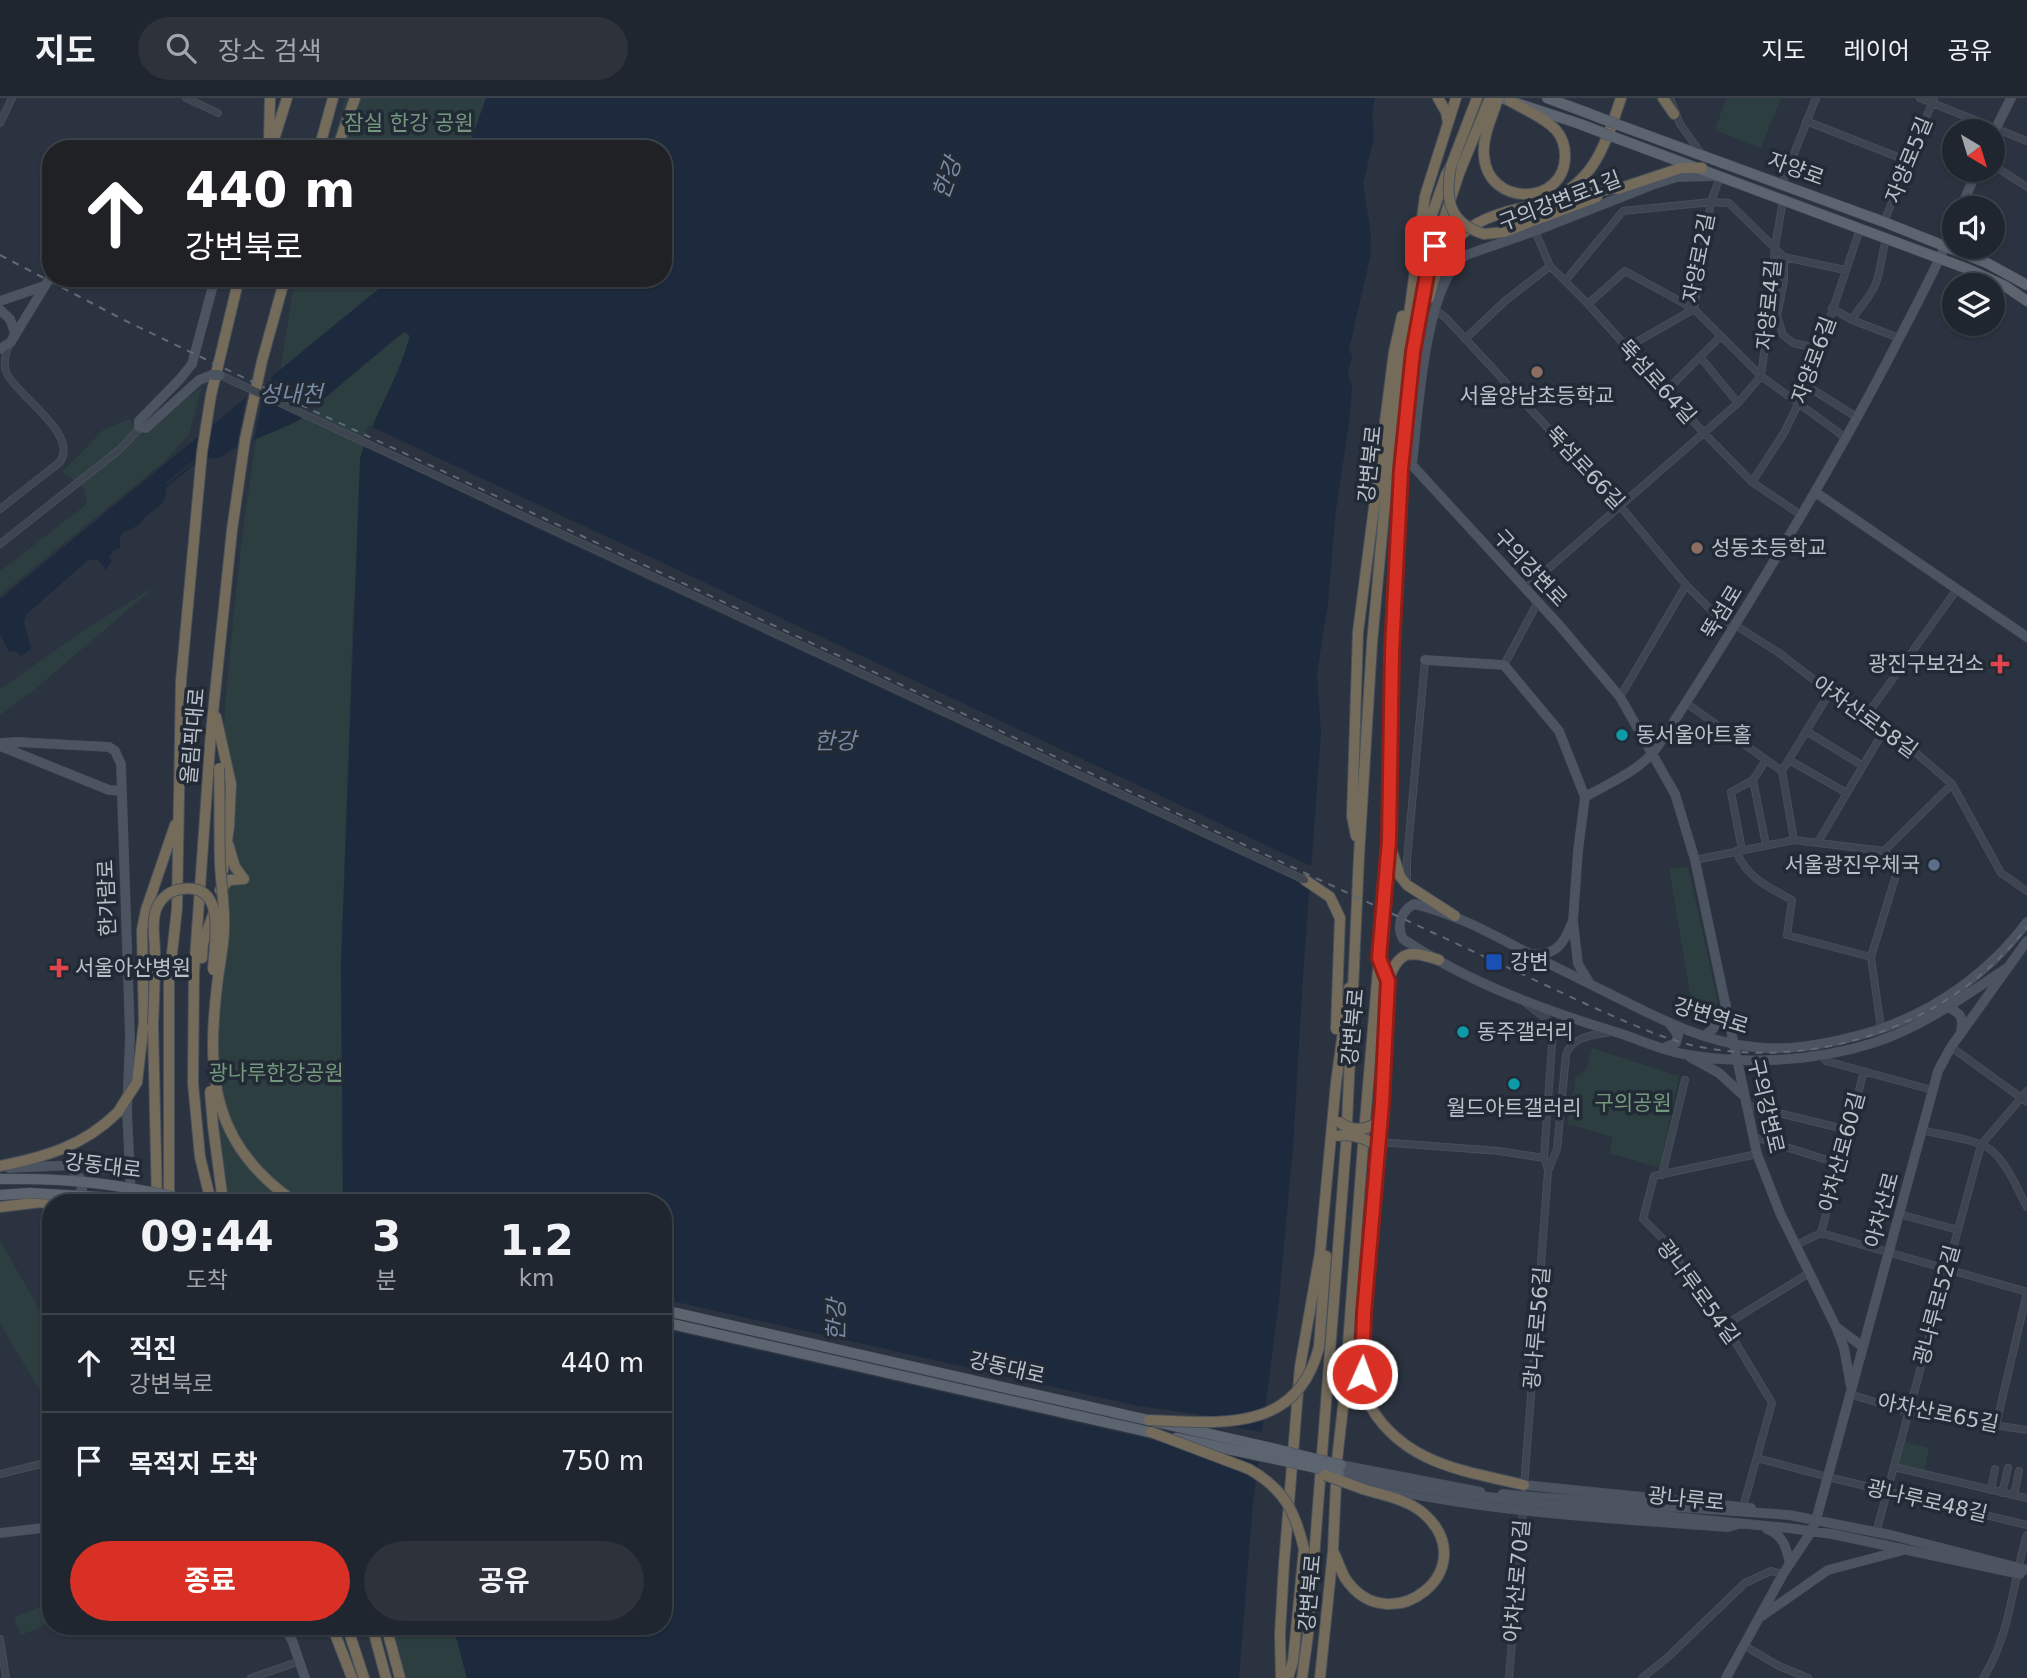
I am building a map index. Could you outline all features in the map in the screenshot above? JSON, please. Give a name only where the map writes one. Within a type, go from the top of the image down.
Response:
[{"type":"highway","points":[[270,140],[271,98]]},
{"type":"highway","points":[[273,140],[286,98]]},
{"type":"highway","points":[[321,140],[333,98]]},
{"type":"highway","points":[[340,140],[355,98]]},
{"type":"highway","points":[[1429,221],[1448,135],[1446,112],[1438,98]]},
{"type":"highway","name":"강변북로","points":[[1302,1678],[1308,1635],[1346,1145],[1372,643],[1388,470],[1425,196],[1456,98]]},
{"type":"highway","points":[[1359,856],[1352,816],[1358,632],[1394,352],[1414,267],[1429,221],[1477,98]]},
{"type":"highway","name":"강변북로","points":[[1320,1678],[1333,1551],[1337,1460],[1389,841],[1392,651],[1401,470],[1413,352],[1429,263],[1460,172],[1490,98]]},
{"type":"highway","points":[[1584,176],[1614,98]]},
{"type":"highway","points":[[1531,204],[1566,191],[1584,176],[1600,155],[1621,98]]},
{"type":"highway","points":[[1663,98],[1674,114]]},
{"type":"highway","points":[[1503,99],[1554,128],[1564,148],[1564,161],[1557,178],[1549,187],[1531,194],[1508,191],[1494,181],[1487,169],[1484,146],[1503,99]]},
{"type":"highway","points":[[1451,166],[1447,186],[1452,209],[1462,222],[1484,234],[1504,232],[1623,187],[1703,162]]},
{"type":"highway","points":[[1413,352],[1439,263],[1459,237],[1504,211],[1623,187]]},
{"type":"highway","name":"올림픽대로","points":[[172,1194],[169,981],[177,908],[181,681],[202,452],[211,395],[237,287]]},
{"type":"highway","name":"올림픽대로","points":[[210,1194],[200,1157],[193,1054],[194,974],[211,732],[244,440],[283,287]]},
{"type":"highway","points":[[193,1054],[200,1013],[204,943],[220,890],[231,784],[214,709]]},
{"type":"highway","points":[[210,1098],[216,989],[224,926],[219,850],[219,768],[211,732]]},
{"type":"highway","points":[[137,1082],[144,1022],[142,930],[146,910],[178,816]]},
{"type":"highway","points":[[220,890],[229,880],[244,879],[235,867],[227,840]]},
{"type":"highway","points":[[1389,841],[1400,876],[1407,885],[1455,916]]},
{"type":"highway","points":[[1305,880],[1330,897],[1340,918],[1336,1083]]},
{"type":"highway","points":[[157,1194],[153,1025],[155,914],[159,902],[178,889],[190,889],[207,898],[213,906],[216,918],[210,1098],[222,1194]]},
{"type":"highway","points":[[1281,1678],[1280,1634],[1300,1367],[1320,1253],[1334,1139],[1336,1083],[1355,951]]},
{"type":"highway","points":[[1438,960],[1420,954],[1406,955],[1394,965],[1388,981],[1364,1313],[1364,1397],[1396,1438],[1418,1455],[1444,1466],[1524,1485]]},
{"type":"highway","points":[[1379,958],[1388,981]]},
{"type":"highway","points":[[0,1167],[41,1158],[73,1146],[100,1129],[118,1112],[144,1072],[153,1025]]},
{"type":"highway","points":[[214,1059],[216,1096],[231,1133],[262,1176],[285,1194]]},
{"type":"highway","points":[[1333,1110],[1344,1126],[1360,1129],[1377,1122]]},
{"type":"highway","points":[[1334,1139],[1344,1135],[1366,1139],[1376,1146]]},
{"type":"highway","points":[[1150,1426],[1238,1422],[1267,1414],[1288,1401],[1300,1387],[1314,1366],[1319,1347],[1327,1239],[1328,1176]]},
{"type":"highway","points":[[0,1207],[42,1202]]},
{"type":"highway","points":[[1344,1398],[1364,1313]]},
{"type":"highway","points":[[1150,1426],[1249,1469],[1261,1476],[1288,1503],[1298,1524],[1304,1549],[1293,1661],[1288,1678]]},
{"type":"highway","points":[[1325,1475],[1361,1486],[1420,1511],[1442,1536],[1445,1553],[1441,1571],[1429,1588],[1402,1604],[1389,1605],[1375,1602],[1358,1592],[1346,1579],[1333,1551]]},
{"type":"highway","points":[[335,1635],[352,1678]]},
{"type":"highway","points":[[349,1635],[364,1678]]},
{"type":"highway","points":[[374,1635],[386,1678]]},
{"type":"highway","points":[[388,1635],[400,1678]]},
{"type":"main road","name":"자양로","points":[[1547,98],[1616,124],[1703,162],[1720,176],[2005,286],[2027,301]]},
{"type":"main road","points":[[2000,119],[2011,98]]},
{"type":"main road","name":"자양로","points":[[1503,99],[1611,136],[1782,184],[1942,246]]},
{"type":"main road","name":"구의강변로1길","points":[[1412,465],[1423,368],[1434,309],[1452,267],[1458,260],[1652,185],[1677,177],[1720,176]]},
{"type":"main road","name":"뚝섬로","points":[[1585,797],[1640,765],[1654,753],[1735,625],[1858,418],[1942,254]]},
{"type":"main road","name":"자양로","points":[[1976,259],[2027,285]]},
{"type":"main road","points":[[0,301],[42,287]]},
{"type":"main road","points":[[0,349],[11,341],[43,287]]},
{"type":"main road","points":[[213,287],[192,364],[139,421],[140,428],[146,428],[199,380],[216,375]]},
{"type":"main road","points":[[0,310],[14,326],[15,333],[11,341]]},
{"type":"main road","name":"구의강변로","points":[[1412,465],[1538,602],[1620,697],[1675,794],[1695,860],[1758,1154],[1772,1195],[1836,1326],[1862,1346]]},
{"type":"main road","points":[[1815,492],[2027,638]]},
{"type":"main road","points":[[1424,660],[1504,666],[1559,731],[1585,797],[1573,921],[1578,964],[1591,984]]},
{"type":"main road","points":[[0,744],[109,790],[121,791]]},
{"type":"main road","name":"한가람로","points":[[0,744],[109,747],[115,751],[121,764],[130,1037],[127,1111],[132,1194]]},
{"type":"main road","name":"강변역로","points":[[2007,968],[1932,1018],[1894,1036],[1821,1055],[1790,1059],[1737,1059],[1682,1054],[1571,1019],[1518,998],[1438,960],[1403,939],[1399,928],[1403,914],[1414,904],[1455,916],[1670,1024],[1735,1045],[1757,1048],[1838,1041],[1881,1028],[1934,1005],[1990,963],[2027,922]]},
{"type":"main road","points":[[1528,953],[1551,953],[1565,941],[1573,921]]},
{"type":"main road","name":"아차산로","points":[[2007,968],[2019,933]]},
{"type":"main road","name":"아차산로","points":[[1790,1564],[1811,1532],[1820,1507],[1938,1071],[1951,1047],[2027,941]]},
{"type":"main road","points":[[1704,1056],[1712,1053],[1714,1044],[1707,1037],[1727,1003]]},
{"type":"main road","points":[[1948,1007],[1960,1014],[1963,1021],[1959,1036]]},
{"type":"main road","points":[[1664,1047],[1676,1043],[1678,1035],[1670,1024]]},
{"type":"main road","points":[[1682,1054],[1719,1073],[1745,1101]]},
{"type":"main road","points":[[0,1167],[67,1165],[92,1170],[130,1170]]},
{"type":"main road","points":[[67,1165],[80,1179],[82,1191],[79,1194]]},
{"type":"main road","points":[[80,1179],[92,1170]]},
{"type":"main road","name":"강동대로","points":[[0,1180],[67,1179],[117,1184],[151,1194]]},
{"type":"main road","name":"강동대로","points":[[0,1195],[42,1194]]},
{"type":"main road","name":"강동대로","points":[[672,1312],[1340,1469]]},
{"type":"main road","name":"강동대로","points":[[672,1324],[1150,1426],[1303,1466],[1340,1469]]},
{"type":"main road","points":[[1836,1326],[1843,1348],[1850,1391]]},
{"type":"main road","points":[[1303,1466],[1325,1475]]},
{"type":"main road","name":"광나루로","points":[[1340,1469],[1485,1492],[1776,1514],[1816,1520],[2020,1570],[2027,1576]]},
{"type":"main road","name":"광나루로","points":[[1340,1469],[1407,1487],[1811,1532],[2020,1570]]},
{"type":"main road","points":[[1524,1485],[1743,1507],[1776,1514]]},
{"type":"main road","points":[[1361,1486],[1523,1511],[1728,1527],[1743,1523]]},
{"type":"main road","points":[[1726,1678],[1790,1564],[1783,1541],[1776,1533],[1755,1525]]},
{"type":"main road","points":[[0,1533],[42,1528]]},
{"type":"main road","points":[[1758,1619],[1828,1570],[1905,1550]]},
{"type":"main road","points":[[287,1635],[305,1678]]},
{"type":"street","points":[[0,123],[12,98]]},
{"type":"street","points":[[186,98],[218,113]]},
{"type":"street","points":[[1670,98],[1674,114],[1703,162]]},
{"type":"street","points":[[1782,184],[1816,98]]},
{"type":"street","points":[[1920,98],[1933,100],[1969,119]]},
{"type":"street","name":"자양로5길","points":[[1884,222],[1933,100]]},
{"type":"street","points":[[1806,121],[1908,161]]},
{"type":"street","points":[[2006,135],[2027,141]]},
{"type":"street","points":[[2006,174],[2027,187]]},
{"type":"street","name":"자양로2길","points":[[1626,348],[1694,309],[1711,202],[1720,176]]},
{"type":"street","name":"자양로4길","points":[[1525,589],[1738,403],[1761,376],[1771,302],[1774,247],[1783,200]]},
{"type":"street","points":[[1565,281],[1623,211],[1711,202],[1728,203],[1784,257],[1845,270]]},
{"type":"street","name":"자양로6길","points":[[1752,482],[1784,433],[1807,386],[1860,229]]},
{"type":"street","name":"뚝섬로64길","points":[[1535,231],[1550,267],[1588,304],[1704,433],[1752,482],[1801,515]]},
{"type":"street","points":[[1852,320],[1877,281],[1886,239]]},
{"type":"street","points":[[1784,257],[1784,281],[1777,316],[1783,335],[1793,343],[1820,349]]},
{"type":"street","points":[[1465,339],[1505,301],[1550,267]]},
{"type":"street","points":[[1588,304],[1625,271],[1694,309],[1761,376],[1846,438]]},
{"type":"street","points":[[1832,308],[1852,320],[1899,338]]},
{"type":"street","name":"뚝섬로66길","points":[[1434,309],[1447,318],[1621,507],[1686,585],[1722,621],[1735,625]]},
{"type":"street","points":[[1667,390],[1721,336]]},
{"type":"street","points":[[0,509],[55,467],[64,457],[65,450],[60,435],[4,373],[5,358],[11,341]]},
{"type":"street","points":[[1701,358],[1738,403]]},
{"type":"street","points":[[216,375],[1305,880]]},
{"type":"street","points":[[1807,386],[1858,418]]},
{"type":"street","points":[[0,544],[119,450],[140,428]]},
{"type":"street","points":[[1620,697],[1686,585]]},
{"type":"street","points":[[1867,715],[1957,589]]},
{"type":"street","points":[[1504,666],[1538,602]]},
{"type":"street","name":"아차산로58길","points":[[1735,625],[1779,653],[1830,692],[1886,727],[1952,784],[2001,873],[2027,891]]},
{"type":"street","points":[[1407,885],[1424,660]]},
{"type":"street","points":[[1794,839],[1782,771],[1830,692]]},
{"type":"street","points":[[1686,703],[1782,771]]},
{"type":"street","points":[[1818,842],[1886,727]]},
{"type":"street","points":[[1806,731],[1863,766]]},
{"type":"street","points":[[1766,760],[1753,780],[1731,792],[1742,867],[1764,885],[1792,900],[1787,935],[1871,957]]},
{"type":"street","points":[[1789,760],[1847,793]]},
{"type":"street","points":[[1753,780],[1766,845]]},
{"type":"street","points":[[1884,851],[1952,784]]},
{"type":"street","points":[[1695,860],[1794,839],[1884,851],[1899,865],[1871,957],[1881,1028]]},
{"type":"street","name":"광나루로56길","points":[[1518,998],[1549,1021],[1553,1030],[1544,1158],[1548,1171]]},
{"type":"street","name":"광나루로56길","points":[[1524,1485],[1548,1171],[1557,1149],[1568,1049],[1590,1035],[1613,1032]]},
{"type":"street","points":[[1951,1047],[2025,1100]]},
{"type":"street","name":"아차산로60길","points":[[1821,1055],[1826,1061],[1932,1090]]},
{"type":"street","name":"아차산로60길","points":[[1821,1233],[1864,1071]]},
{"type":"street","points":[[1685,1080],[1662,1175],[1758,1154]]},
{"type":"street","name":"광나루로52길","points":[[1876,1533],[1981,1145],[2025,1100],[2027,1091]]},
{"type":"street","points":[[1745,1101],[1849,1130]]},
{"type":"street","points":[[1922,1130],[1991,1150],[2005,1167],[2027,1207]]},
{"type":"street","points":[[1754,1137],[1840,1164]]},
{"type":"street","points":[[1376,1146],[1499,1151],[1544,1158]]},
{"type":"street","name":"광나루로54길","points":[[1662,1175],[1654,1176],[1643,1219],[1662,1238],[1725,1325],[1772,1403],[1743,1507]]},
{"type":"street","points":[[1899,1214],[1958,1230]]},
{"type":"street","points":[[1796,1245],[1821,1233],[2027,1292],[1996,1425]]},
{"type":"street","points":[[1725,1325],[1810,1273]]},
{"type":"street","name":"아차산로65길","points":[[1850,1391],[1909,1412],[2027,1430]]},
{"type":"street","points":[[1757,1458],[1828,1478]]},
{"type":"street","points":[[0,1474],[42,1464]]},
{"type":"street","points":[[1894,1467],[2027,1498]]},
{"type":"street","points":[[2002,1493],[2008,1468]]},
{"type":"street","points":[[1991,1490],[1995,1469]]},
{"type":"street","points":[[2014,1495],[2019,1471]]},
{"type":"street","name":"광나루로48길","points":[[1828,1478],[2027,1525]]},
{"type":"street","name":"아차산로70길","points":[[1508,1678],[1524,1485]]},
{"type":"street","points":[[1983,1678],[2005,1630],[2027,1535]]},
{"type":"street","points":[[1642,1678],[1668,1657],[1745,1583],[1771,1571],[1783,1574]]},
{"type":"street","points":[[0,1639],[6,1678]]},
{"type":"street","points":[[1745,1646],[1779,1666],[1808,1678]]},
{"type":"street","points":[[251,1678],[300,1661]]},
{"type":"green space","name":"잠실 한강 공원","points":[[345,98],[486,98],[471,140],[333,140]]},
{"type":"green space","points":[[1726,98],[1781,98],[1761,148],[1715,130]]},
{"type":"green space","points":[[294,287],[381,287],[280,371]]},
{"type":"green space","name":"광나루한강공원","points":[[405,332],[410,336],[401,368],[376,417],[353,617],[341,966],[343,1194],[227,1194],[215,1137],[210,1088],[217,842],[225,707],[238,573],[256,439],[290,424]]},
{"type":"green space","points":[[202,386],[189,434],[165,461],[0,595],[0,571],[87,504],[84,488],[62,472],[103,430],[129,419],[143,435]]},
{"type":"green space","points":[[157,585],[34,690],[0,715],[0,689],[89,627]]},
{"type":"green space","points":[[1688,867],[1718,1002],[1709,1014],[1693,1013],[1669,868]]},
{"type":"green space","name":"구의공원","points":[[1592,1048],[1679,1076],[1660,1168],[1609,1153],[1613,1137],[1567,1124],[1576,1077],[1587,1069]]},
{"type":"green space","points":[[0,1240],[42,1312],[42,1394],[0,1324]]},
{"type":"green space","points":[[1901,1441],[1929,1448],[1924,1474],[1894,1467]]},
{"type":"green space","points":[[42,1607],[42,1627],[21,1635],[14,1617]]},
{"type":"green space","points":[[394,1635],[455,1635],[467,1678],[406,1678]]},
{"type":"water","name":"한강","points":[[486,98],[1375,98],[1372,114],[1374,138],[1363,184],[1371,234],[1370,258],[1349,349],[1352,357],[1348,374],[1352,386],[1350,416],[1335,517],[1328,604],[1317,673],[1321,734],[1293,1147],[1279,1301],[1253,1503],[1239,1678],[467,1678],[455,1635],[672,1635],[672,1194],[343,1194],[341,966],[360,458],[410,336],[405,332],[398,336],[298,421],[233,449],[221,457],[193,461],[165,484],[166,496],[161,505],[139,525],[122,533],[120,548],[113,551],[109,558],[112,560],[106,570],[98,560],[88,560],[26,615],[24,622],[31,649],[21,656],[15,651],[9,652],[0,634],[0,599],[381,287],[672,287],[672,140],[471,140]]},
{"type":"pier","points":[[267,377],[323,404],[306,418],[263,398],[253,444],[236,451],[247,393]]},
{"type":"pier","points":[[368,425],[1315,868],[1313,889],[527,524],[361,444]]},
{"type":"pier","points":[[672,1301],[1138,1406],[1224,1418],[1268,1410],[1267,1419],[1230,1426],[1265,1433],[1262,1463],[1226,1455],[1246,1471],[1166,1443],[672,1331]]},
{"type":"waterway","name":"성내천","points":[[164,488],[195,463]]},
{"type":"railway","points":[[0,255],[42,277]]},
{"type":"railway","points":[[61,287],[288,399],[1586,1004],[1664,1037],[1691,1045],[1737,1052],[1784,1052],[1831,1046],[1876,1034],[1919,1015],[1959,991],[1995,962],[2027,927]]},
{"type":"place","name":"서울양남초등학교","points":[[1537,372]]},
{"type":"place","name":"성동초등학교","points":[[1697,548]]},
{"type":"place","name":"광진구보건소","points":[[2000,664]]},
{"type":"place","name":"동서울아트홀","points":[[1622,735]]},
{"type":"place","name":"서울광진우체국","points":[[1934,865]]},
{"type":"place","name":"강변","points":[[1494,962]]},
{"type":"place","name":"서울아산병원","points":[[59,968]]},
{"type":"place","name":"동주갤러리","points":[[1463,1032]]},
{"type":"place","name":"월드아트갤러리","points":[[1514,1084]]},
{"type":"route","points":[[1362,1374],[1388,981],[1379,958],[1389,841],[1392,651],[1401,470],[1413,352],[1429,263],[1435,246]]}]
